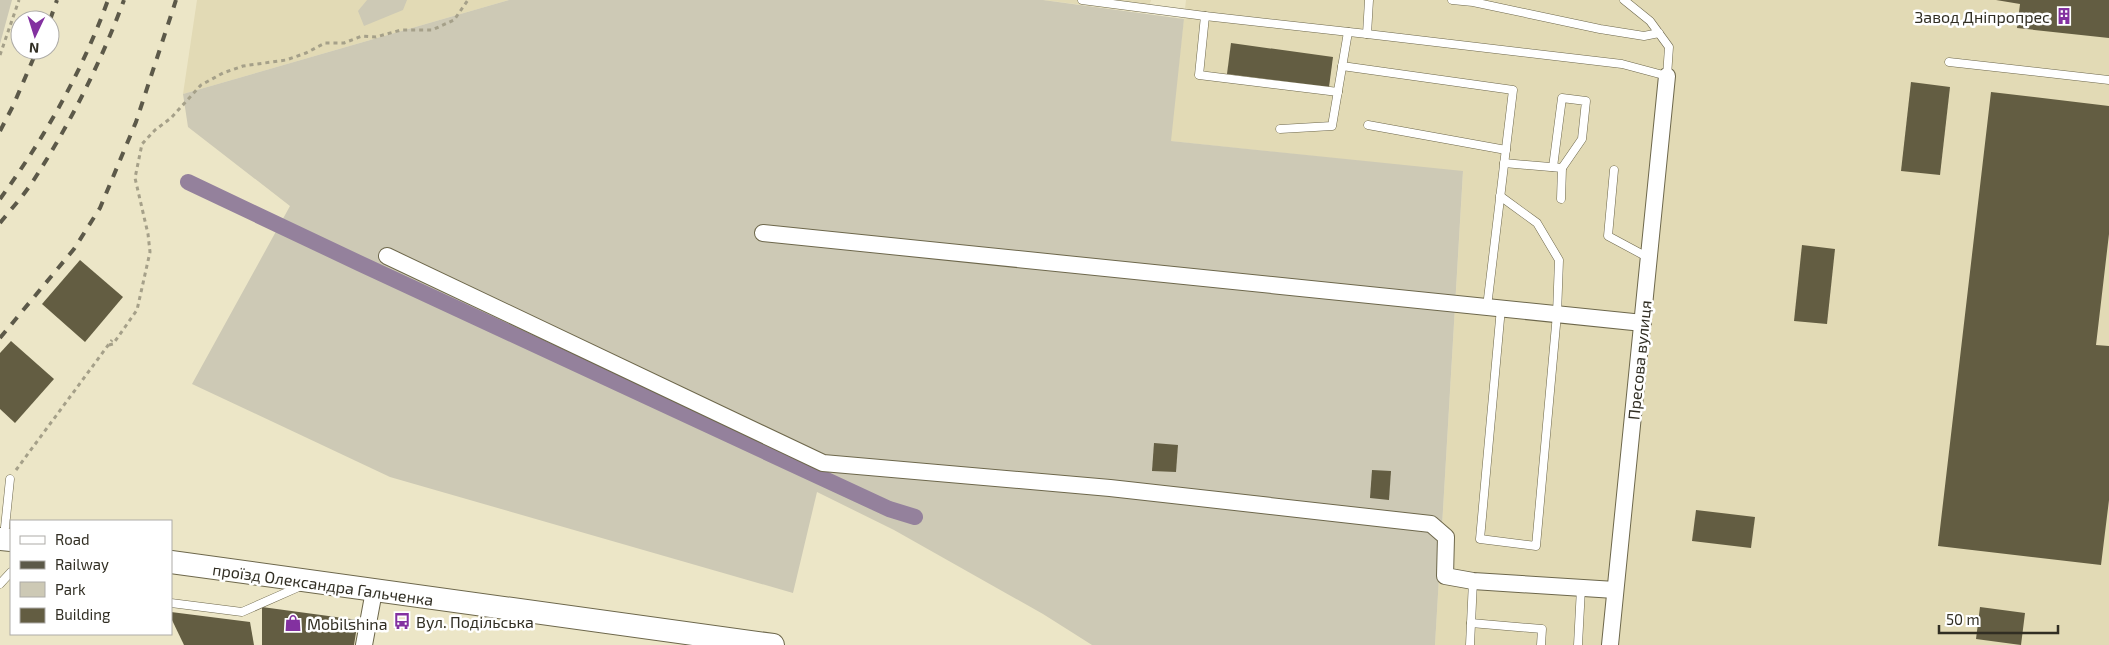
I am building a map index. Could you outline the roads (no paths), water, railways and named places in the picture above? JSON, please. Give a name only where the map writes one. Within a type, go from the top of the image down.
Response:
[{"type":"main road","name":"проїзд Олександра Гальченка","points":[[172,562],[773,645]]},
{"type":"street","name":"Пресова вулиця","points":[[1610,645],[1667,76]]},
{"type":"street","points":[[764,233],[1643,322]]},
{"type":"street","points":[[387,256],[823,463],[1110,488],[1431,524],[1446,537],[1445,576],[1473,581],[1615,590]]},
{"type":"street","points":[[364,645],[374,591]]},
{"type":"lane","points":[[1082,0],[1122,3],[1205,16],[1622,64],[1667,76],[1669,47],[1650,21],[1624,0]]},
{"type":"lane","points":[[1366,34],[1369,0]]},
{"type":"lane","points":[[1452,0],[1473,2],[1626,34],[1644,36],[1659,33]]},
{"type":"lane","points":[[1205,16],[1199,75],[1338,92]]},
{"type":"lane","points":[[1280,128],[1332,126],[1348,32]]},
{"type":"lane","points":[[1949,62],[2109,80]]},
{"type":"lane","points":[[1342,66],[1513,90],[1500,196],[1480,539],[1536,546],[1557,314],[1559,260],[1537,224],[1500,196]]},
{"type":"lane","points":[[1553,167],[1562,98],[1586,101],[1582,139],[1562,168],[1561,199]]},
{"type":"lane","points":[[1368,125],[1506,150]]},
{"type":"lane","points":[[1504,163],[1562,168]]},
{"type":"lane","points":[[1614,170],[1608,236],[1649,258]]},
{"type":"lane","points":[[5,539],[10,479]]},
{"type":"lane","points":[[0,584],[10,573]]},
{"type":"lane","points":[[1470,645],[1473,581]]},
{"type":"lane","points":[[172,603],[242,612],[310,582]]},
{"type":"lane","points":[[1578,645],[1582,588]]},
{"type":"lane","points":[[1471,623],[1542,629],[1541,645]]},
{"type":"waterway","points":[[188,182],[889,509],[915,517]]},
{"type":"railway","points":[[54,10],[57,0]]},
{"type":"railway","points":[[0,199],[32,152],[61,103],[98,27],[108,0]]},
{"type":"railway","points":[[0,223],[31,184],[61,135],[95,69],[124,0]]},
{"type":"railway","points":[[0,338],[74,249],[100,208],[136,122],[176,0]]},
{"type":"railway","points":[[0,131],[33,60]]},
{"type":"place","name":"Завод Дніпропрес","points":[[2064,16]]},
{"type":"place","name":"Вул. Подільська","points":[[402,621]]},
{"type":"place","name":"Mobilshina","points":[[293,623]]}]
